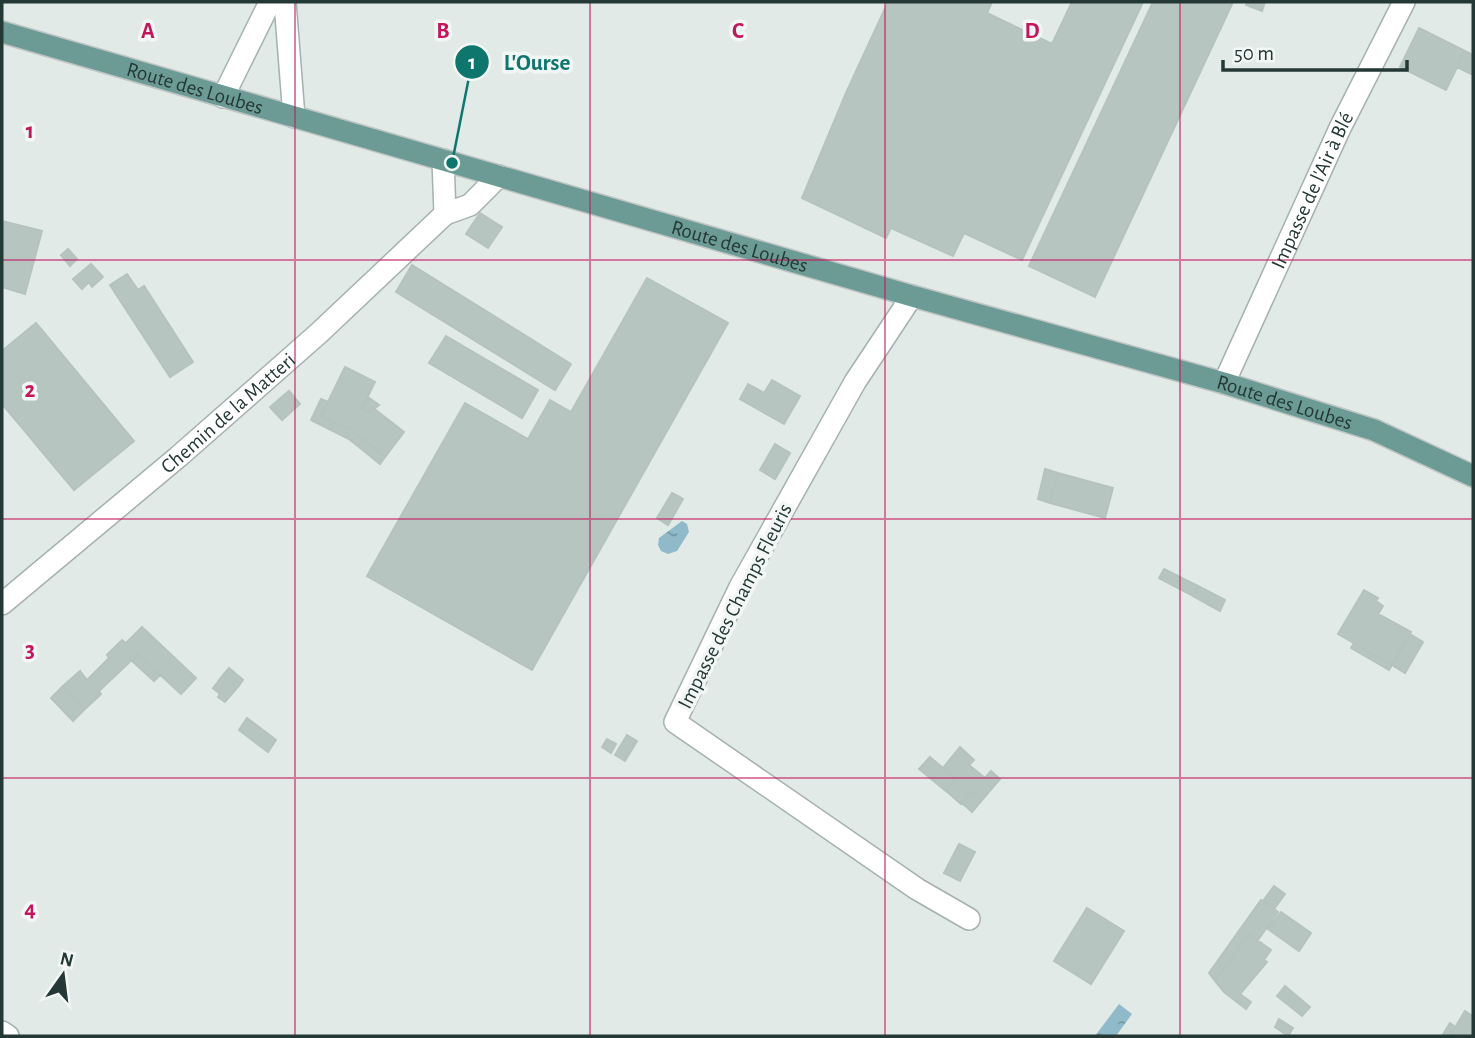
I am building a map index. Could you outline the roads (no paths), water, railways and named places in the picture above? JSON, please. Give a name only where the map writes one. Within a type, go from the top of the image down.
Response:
[{"type":"main road","name":"Route des Loubes","points":[[2,32],[912,296],[1224,383],[1374,430],[1473,476]]},
{"type":"street","points":[[223,97],[270,2]]},
{"type":"street","points":[[285,2],[294,117]]},
{"type":"street","name":"Impasse de l'Air à Blé","points":[[1224,383],[1340,128],[1404,2]]},
{"type":"street","points":[[443,160],[445,214]]},
{"type":"street","name":"Chemin de la Matteri","points":[[2,604],[178,457],[319,333],[445,214],[470,205],[499,176]]},
{"type":"street","name":"Impasse des Champs Fleuris","points":[[912,296],[855,382],[747,575],[675,722],[917,889],[969,919]]},
{"type":"street","points":[[2,1032],[8,1036]]},
{"type":"water","points":[[682,521],[687,524],[689,532],[677,551],[668,554],[661,551],[659,538]]},
{"type":"water","points":[[1119,1004],[1132,1014],[1116,1036],[1095,1036]]},
{"type":"place","name":"L'Ourse","points":[[452,163]]}]
